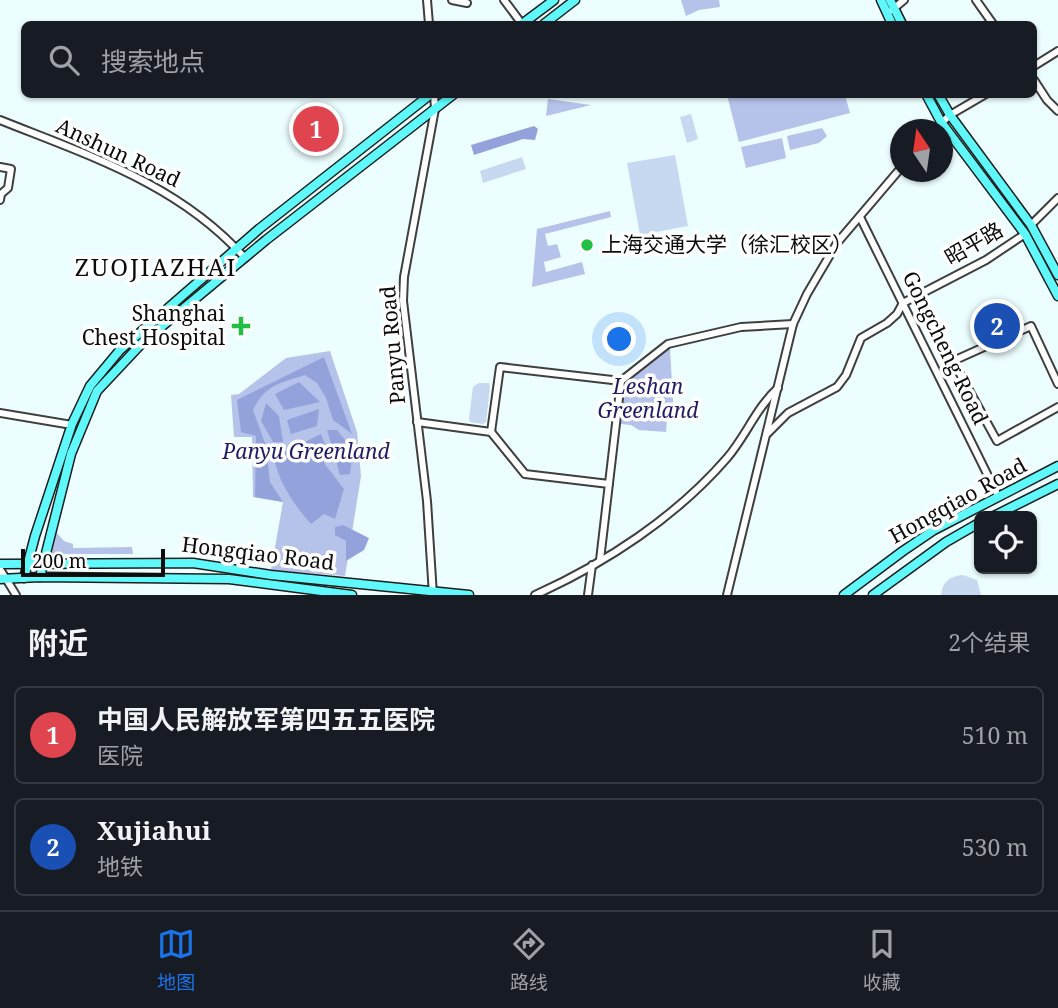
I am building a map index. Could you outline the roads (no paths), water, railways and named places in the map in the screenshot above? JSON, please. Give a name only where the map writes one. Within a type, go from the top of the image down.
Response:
[{"type":"main road","points":[[526,21],[554,0]]},
{"type":"main road","points":[[548,21],[575,0]]},
{"type":"main road","points":[[881,0],[899,21]]},
{"type":"main road","points":[[890,0],[892,21]]},
{"type":"main road","points":[[24,578],[72,425],[90,386],[128,342],[237,248],[428,98]]},
{"type":"main road","points":[[40,577],[71,454],[97,391],[143,342],[449,98]]},
{"type":"main road","points":[[928,98],[939,119]]},
{"type":"main road","points":[[940,98],[1031,225],[1058,275]]},
{"type":"main road","points":[[953,138],[1025,234],[1058,296]]},
{"type":"main road","name":"Hongqiao Road","points":[[844,595],[933,530],[1058,466]]},
{"type":"main road","name":"Hongqiao Road","points":[[1003,511],[1058,484]]},
{"type":"main road","name":"Hongqiao Road","points":[[873,595],[946,542],[974,526]]},
{"type":"main road","name":"Hongqiao Road","points":[[0,564],[193,563],[271,575],[469,595]]},
{"type":"main road","name":"Hongqiao Road","points":[[4,579],[229,579],[352,595]]},
{"type":"street","points":[[427,0],[429,21]]},
{"type":"street","points":[[453,0],[467,3]]},
{"type":"street","points":[[504,0],[520,21]]},
{"type":"street","points":[[891,11],[904,0]]},
{"type":"street","points":[[976,0],[991,21]]},
{"type":"street","points":[[1037,64],[1058,51]]},
{"type":"street","points":[[1037,85],[1058,111]]},
{"type":"street","name":"Panyu Road","points":[[434,98],[435,109],[404,277],[403,301],[427,501],[434,593]]},
{"type":"street","points":[[945,119],[978,98]]},
{"type":"street","name":"Anshun Road","points":[[0,120],[148,182],[189,208],[237,248],[245,258]]},
{"type":"street","points":[[0,167],[11,169],[8,188],[1,194],[0,200]]},
{"type":"street","points":[[727,595],[793,324],[831,253],[890,182]]},
{"type":"street","name":"昭平路","points":[[1031,225],[1058,198]]},
{"type":"street","name":"Gongcheng Road","points":[[860,217],[998,496]]},
{"type":"street","name":"昭平路","points":[[765,436],[788,413],[837,387],[846,374],[857,343],[887,323],[897,314],[903,303],[986,260],[1025,234]]},
{"type":"street","points":[[491,432],[500,367],[621,381],[668,344],[741,327],[793,324]]},
{"type":"street","points":[[1058,384],[1031,327],[953,361],[997,440],[1058,407]]},
{"type":"street","points":[[600,560],[621,381]]},
{"type":"street","points":[[536,595],[592,565],[654,526],[698,488],[729,455],[766,399],[778,388]]},
{"type":"street","points":[[0,413],[72,425]]},
{"type":"street","points":[[418,422],[491,432],[525,474],[609,484]]},
{"type":"street","points":[[588,595],[592,565]]},
{"type":"street","points":[[0,569],[16,595]]},
{"type":"place","name":"中国人民解放军第四五五医院","points":[[316,129]]},
{"type":"place","name":"上海交通大学（徐汇校区）","points":[[587,245]]},
{"type":"place","name":"Shanghai Chest Hospital","points":[[241,326]]},
{"type":"place","name":"Xujiahui","points":[[997,326]]},
{"type":"district","name":"ZUOJIAZHAI","points":[[156,268]]},
{"type":"park label","name":"Leshan Greenland","points":[[648,399]]},
{"type":"park label","name":"Panyu Greenland","points":[[306,452]]}]
